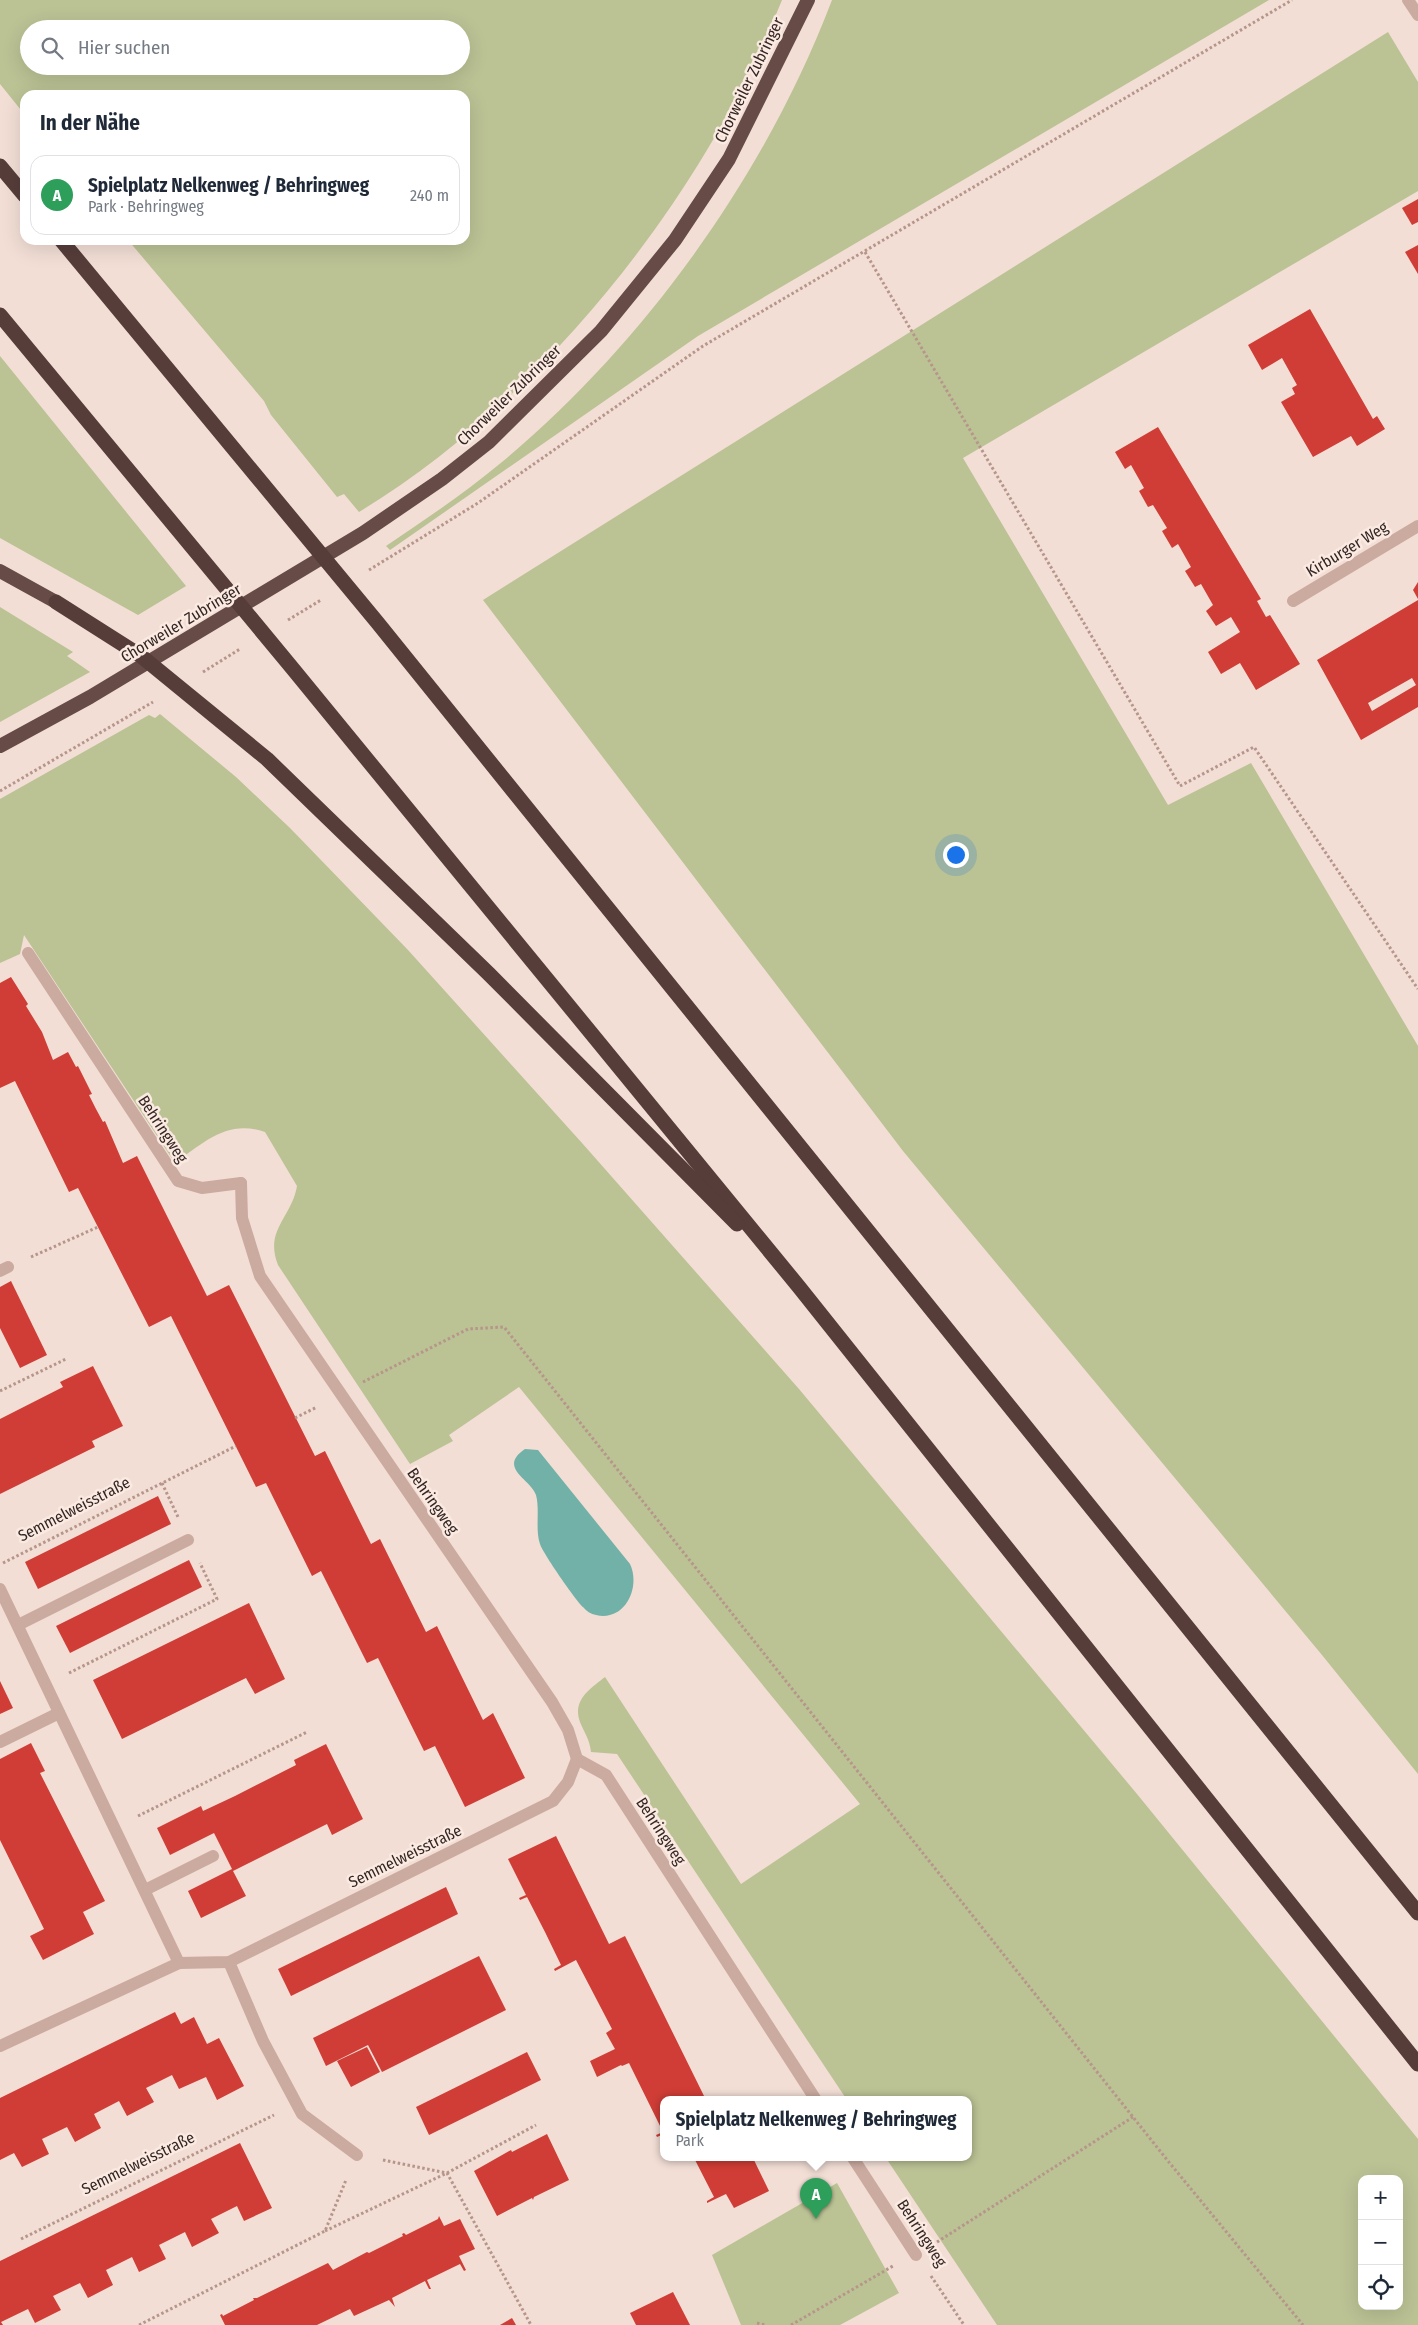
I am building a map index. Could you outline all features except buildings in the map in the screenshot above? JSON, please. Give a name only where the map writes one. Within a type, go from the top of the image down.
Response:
[{"type":"highway","name":"Chorweiler Zubringer","points":[[0,746],[90,697],[363,533],[442,479],[489,442],[601,331],[675,240],[729,159],[808,0]]},
{"type":"highway","points":[[0,166],[20,190]]},
{"type":"highway","points":[[66,245],[377,622],[1418,1913]]},
{"type":"highway","points":[[0,315],[293,669],[799,1287],[1418,2064]]},
{"type":"highway","points":[[0,570],[56,602],[141,656],[267,759],[489,974],[799,1287]]},
{"type":"street","points":[[1408,0],[1418,15]]},
{"type":"street","name":"Kirburger Weg","points":[[1293,600],[1418,526]]},
{"type":"street","name":"Behringweg","points":[[28,953],[178,1181],[202,1188],[241,1183],[242,1218],[260,1276],[552,1702],[568,1730],[577,1759],[606,1775],[813,2096]]},
{"type":"street","points":[[18,1625],[188,1540]]},
{"type":"street","points":[[0,1589],[179,1963]]},
{"type":"street","points":[[0,1742],[59,1713]]},
{"type":"street","name":"Semmelweisstraße","points":[[0,2046],[179,1963],[229,1962],[553,1801],[568,1782],[577,1759]]},
{"type":"street","points":[[145,1890],[213,1856]]},
{"type":"street","points":[[229,1962],[263,2041],[302,2114],[357,2155]]},
{"type":"street","name":"Behringweg","points":[[855,2161],[916,2255]]},
{"type":"path","points":[[366,572],[478,504],[703,346],[1292,0]]},
{"type":"path","points":[[865,252],[1180,786],[1254,748],[1418,989]]},
{"type":"path","points":[[281,624],[323,598]]},
{"type":"path","points":[[196,676],[247,645]]},
{"type":"path","points":[[0,791],[162,697]]},
{"type":"path","points":[[4,1269],[98,1226]]},
{"type":"path","points":[[340,1393],[468,1329],[504,1327],[1133,2117],[1303,2325]]},
{"type":"path","points":[[0,1391],[66,1359]]},
{"type":"path","name":"Semmelweisstraße","points":[[0,1564],[236,1446]]},
{"type":"path","points":[[46,1684],[217,1599],[162,1483]]},
{"type":"path","points":[[115,1828],[307,1732]]},
{"type":"path","name":"Semmelweisstraße","points":[[21,2239],[296,2104]]},
{"type":"path","points":[[934,2244],[1133,2117]]},
{"type":"path","points":[[139,2325],[447,2172],[536,2125]]},
{"type":"path","points":[[325,2231],[357,2155],[447,2172]]},
{"type":"path","points":[[447,2172],[530,2325]]},
{"type":"path","points":[[791,2325],[916,2255]]},
{"type":"path","name":"Behringweg","points":[[916,2255],[964,2325]]},
{"type":"path","points":[[758,2323],[765,2325]]},
{"type":"green space","points":[[0,0],[782,0],[748,75],[708,148],[662,220],[610,289],[553,353],[491,413],[427,466],[359,512],[344,494],[337,497],[271,415],[264,401],[132,245],[470,245],[470,90],[20,90],[20,109],[0,84]]},
{"type":"green space","points":[[832,0],[1269,0],[698,336],[390,550],[386,546],[474,484],[555,415],[605,364],[652,309],[696,252],[736,191],[773,129],[805,65]]},
{"type":"green space","points":[[1388,32],[1418,82],[1418,191],[963,458],[1168,805],[1251,763],[1418,1046],[1418,1774],[1322,1655],[903,1151],[483,600]]},
{"type":"green space","points":[[0,356],[186,586],[138,615],[0,538]]},
{"type":"green space","points":[[0,607],[73,652],[67,656],[90,672],[0,722]]},
{"type":"green space","points":[[160,714],[236,777],[290,828],[408,950],[582,1143],[799,1389],[1137,1794],[1418,2139],[1418,2325],[997,2325],[888,2161],[972,2161],[972,2096],[844,2096],[617,1754],[591,1752],[578,1714],[580,1701],[588,1691],[605,1677],[741,1884],[860,1804],[519,1387],[449,1435],[453,1441],[410,1464],[278,1265],[274,1242],[297,1186],[265,1132],[239,1128],[228,1131],[196,1147],[175,1163],[24,935],[20,954],[0,963],[0,799],[149,715],[155,718]]},
{"type":"green space","points":[[837,2183],[899,2293],[840,2325],[741,2325],[712,2255]]},
{"type":"water","points":[[525,1449],[538,1450],[630,1564],[633,1573],[632,1592],[628,1601],[615,1613],[606,1616],[596,1615],[586,1610],[567,1587],[542,1549],[538,1532],[536,1495],[515,1468],[514,1462],[517,1456]]},
{"type":"place","name":"Spielplatz Nelkenweg / Behringweg","points":[[816,2219]]}]
